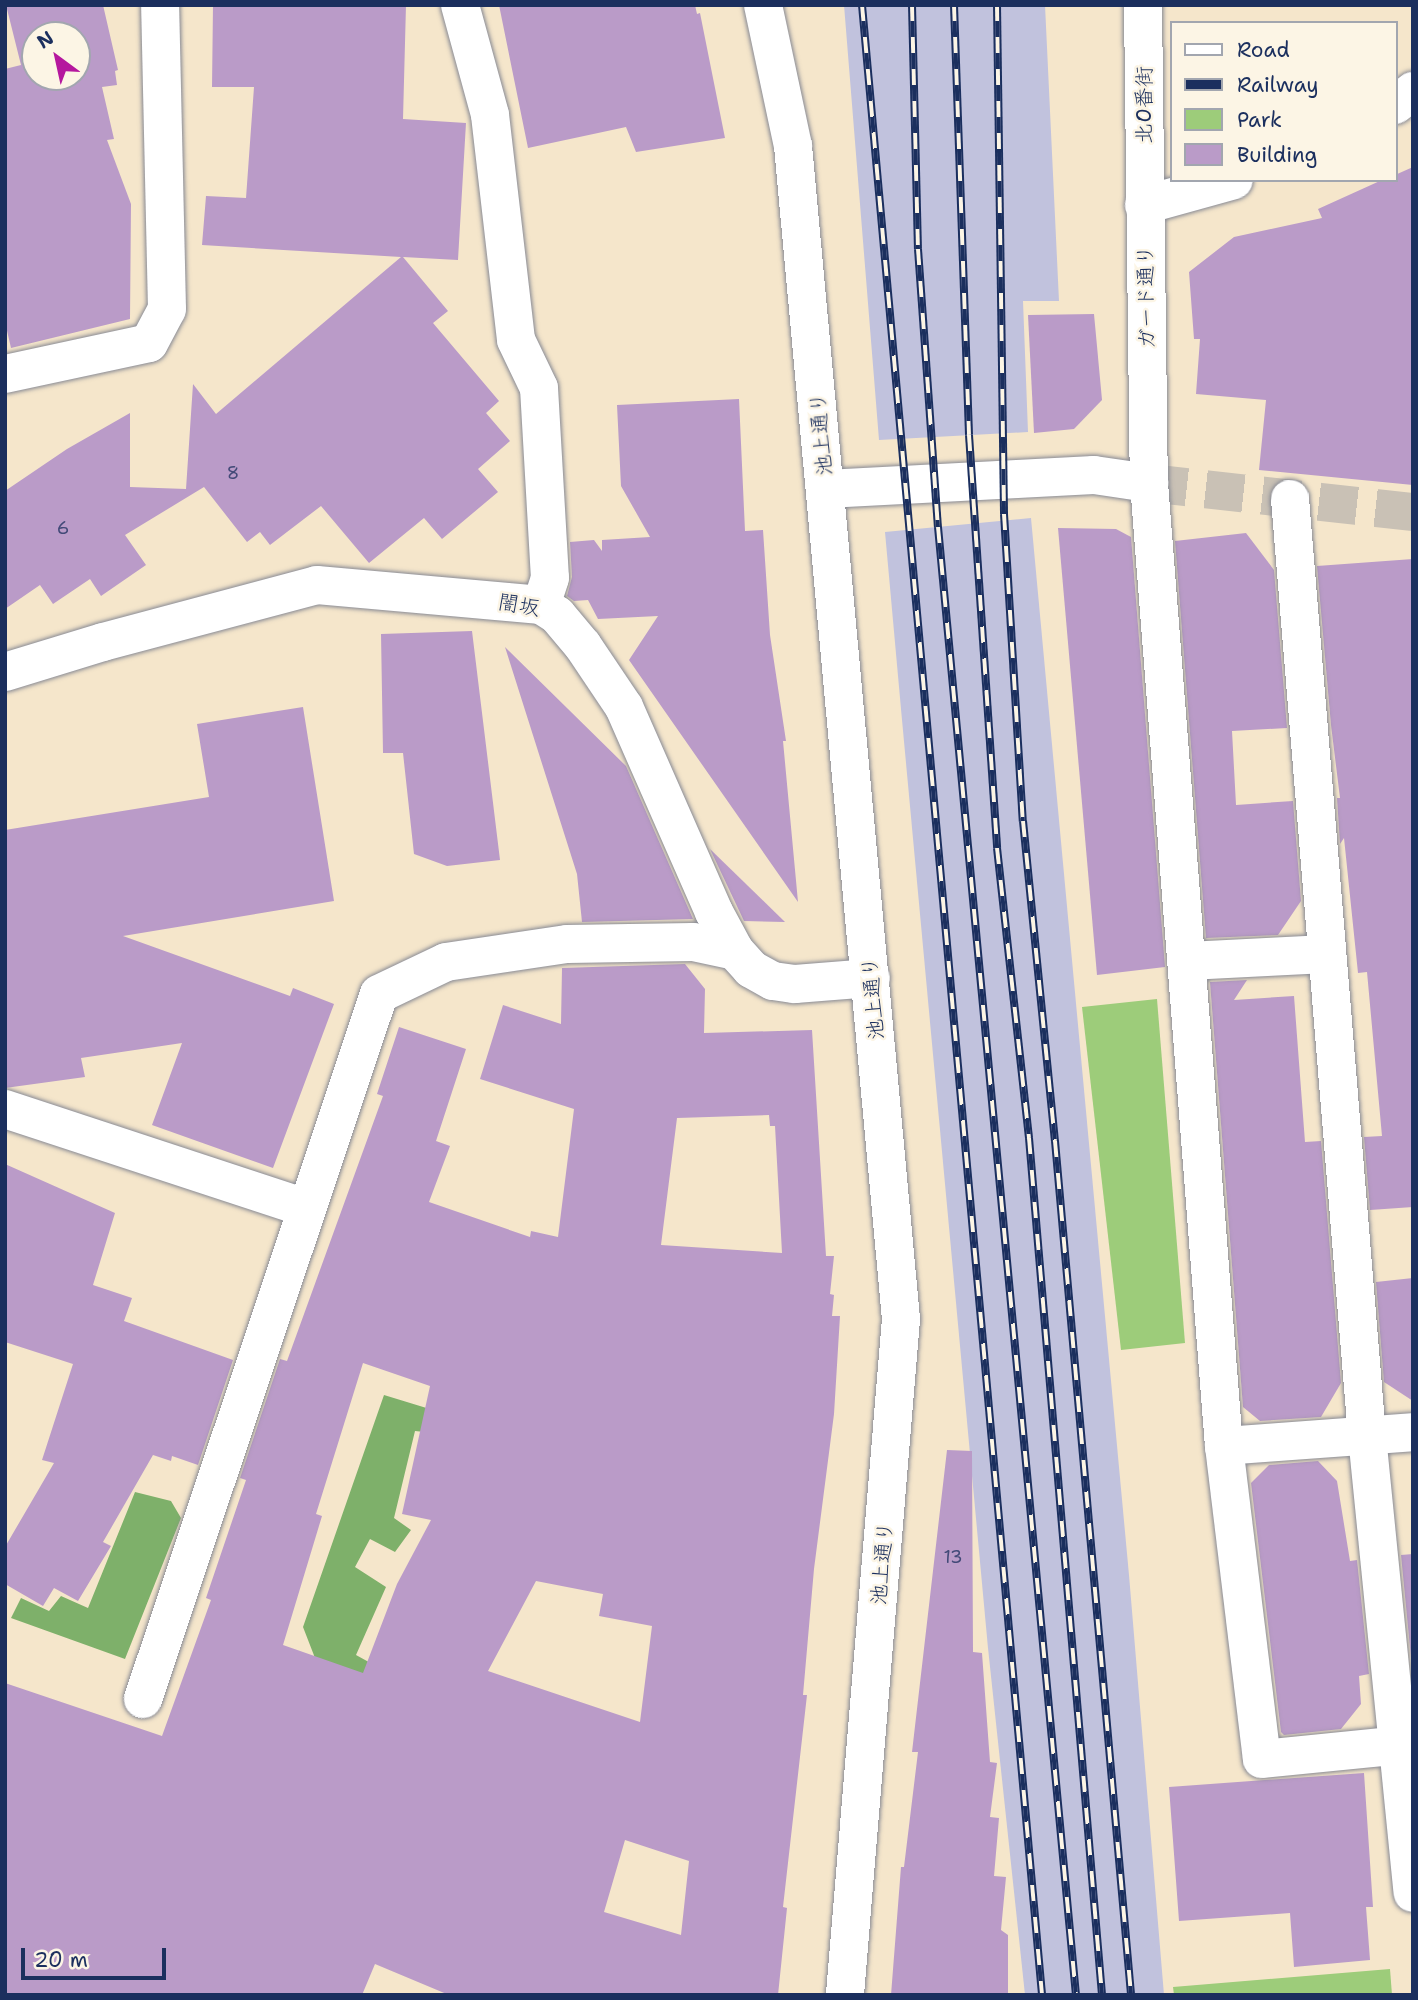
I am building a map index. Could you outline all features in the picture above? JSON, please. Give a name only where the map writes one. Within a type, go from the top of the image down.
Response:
[{"type":"street","points":[[5,374],[149,343],[167,309],[160,5]]},
{"type":"street","points":[[460,5],[490,115],[516,340],[539,388],[550,578],[541,605]]},
{"type":"street","name":"池上通り","points":[[763,5],[792,139],[900,1283],[901,1342],[845,1995]]},
{"type":"street","name":"北0番街","points":[[1143,5],[1144,205]]},
{"type":"street","points":[[1397,103],[1413,91]]},
{"type":"street","points":[[1144,205],[1227,182]]},
{"type":"street","name":"ガード通り","points":[[1144,205],[1149,483],[1224,1446],[1262,1759],[1406,1745]]},
{"type":"street","points":[[826,489],[1094,475],[1149,483]]},
{"type":"street","points":[[1290,499],[1367,1436],[1406,1745],[1413,1893]]},
{"type":"street","name":"闇坂","points":[[5,672],[103,642],[317,585],[541,605],[557,615],[583,646],[624,707],[714,912],[735,951],[751,968],[773,981],[795,984],[871,978]]},
{"type":"street","points":[[143,1699],[379,994],[446,962],[567,944],[694,942],[735,951]]},
{"type":"street","points":[[1187,961],[1327,954]]},
{"type":"street","points":[[5,1109],[306,1208]]},
{"type":"street","points":[[1224,1446],[1413,1432]]},
{"type":"shaded area","points":[[844,5],[1045,5],[1059,301],[1023,301],[1028,432],[879,440]]},
{"type":"shaded area","points":[[1031,518],[1129,1575],[1164,1995],[1025,1995],[988,1648],[885,532]]},
{"type":"green space","points":[[1157,999],[1185,1343],[1121,1350],[1082,1007]]},
{"type":"green space","points":[[384,1395],[433,1410],[453,1435],[415,1431],[394,1518],[411,1530],[395,1552],[370,1539],[355,1567],[386,1587],[356,1655],[376,1666],[336,1752],[315,1658],[303,1627]]},
{"type":"green space","points":[[135,1492],[171,1501],[181,1518],[125,1659],[11,1618],[21,1598],[49,1611],[61,1596],[88,1608]]},
{"type":"green space","points":[[1390,1969],[1392,1995],[1174,1995],[1173,1987]]},
{"type":"building","points":[[6,5],[103,5],[118,70],[115,71],[117,85],[102,87],[114,139],[107,140],[131,204],[130,319],[11,348],[5,322],[5,69],[21,65]]},
{"type":"building","points":[[213,5],[406,5],[403,119],[466,123],[458,260],[403,257],[448,311],[433,323],[499,401],[486,413],[510,441],[478,469],[498,492],[442,539],[424,518],[369,563],[321,506],[270,545],[260,532],[247,542],[204,487],[125,535],[146,565],[101,596],[90,579],[53,604],[40,585],[5,609],[5,491],[67,449],[130,413],[130,487],[186,489],[193,384],[216,414],[401,257],[202,245],[206,196],[246,198],[254,87],[212,87]]},
{"type":"building","points":[[499,5],[695,5],[697,14],[700,13],[725,138],[636,152],[626,127],[528,148]]},
{"type":"building","points":[[1413,167],[1413,485],[1259,470],[1266,400],[1196,394],[1200,339],[1194,339],[1189,272],[1234,237],[1322,218],[1318,209],[1378,182],[1397,182],[1397,174]]},
{"type":"building","points":[[1094,314],[1102,400],[1074,429],[1034,433],[1028,315]]},
{"type":"building","points":[[739,399],[745,531],[763,530],[770,635],[786,741],[783,741],[798,902],[629,660],[658,616],[598,619],[588,600],[574,601],[567,596],[572,577],[570,542],[594,540],[602,551],[602,540],[650,537],[621,486],[617,405]]},
{"type":"building","points":[[1058,528],[1116,529],[1131,537],[1165,967],[1097,975]]},
{"type":"building","points":[[1246,533],[1274,570],[1287,728],[1232,731],[1236,805],[1293,801],[1301,901],[1278,935],[1206,938],[1175,541]]},
{"type":"building","points":[[1413,559],[1413,1207],[1370,1210],[1364,1137],[1382,1136],[1367,972],[1358,973],[1344,838],[1340,844],[1337,798],[1340,798],[1317,566]]},
{"type":"building","points":[[472,631],[500,860],[447,866],[414,854],[403,753],[383,753],[381,634]]},
{"type":"building","points":[[505,647],[626,766],[693,919],[582,922],[577,874]]},
{"type":"building","points":[[303,707],[334,901],[123,936],[290,996],[293,988],[334,1004],[273,1168],[152,1125],[182,1043],[81,1058],[85,1077],[5,1088],[5,830],[209,797],[197,724]]},
{"type":"building","points":[[710,849],[785,922],[744,921]]},
{"type":"building","points":[[685,964],[705,989],[704,1033],[812,1030],[826,1256],[834,1256],[830,1294],[834,1295],[832,1316],[840,1316],[834,1414],[814,1569],[803,1695],[807,1695],[783,1907],[787,1908],[778,1995],[449,1995],[375,1964],[362,1995],[5,1995],[5,1683],[162,1736],[211,1600],[206,1598],[246,1480],[240,1478],[280,1359],[287,1361],[383,1096],[377,1094],[399,1027],[466,1049],[436,1141],[450,1146],[429,1202],[530,1237],[531,1231],[558,1237],[574,1109],[480,1079],[503,1005],[561,1024],[562,968]],"holes":[[[769,1115],[770,1126],[775,1126],[782,1253],[661,1245],[677,1118]],[[363,1363],[430,1386],[402,1514],[431,1520],[397,1584],[363,1673],[283,1645],[322,1516],[316,1514]],[[536,1581],[603,1594],[599,1616],[652,1626],[640,1722],[488,1671]],[[625,1840],[689,1861],[681,1935],[604,1912]]]},
{"type":"building","points":[[1247,980],[1234,1000],[1294,996],[1305,1142],[1321,1141],[1341,1383],[1321,1417],[1260,1421],[1243,1407],[1210,982]]},
{"type":"building","points":[[5,1164],[115,1213],[93,1285],[132,1298],[124,1321],[233,1360],[198,1465],[172,1456],[171,1461],[153,1455],[103,1542],[111,1546],[78,1601],[54,1588],[43,1606],[5,1584],[5,1547],[54,1463],[42,1460],[73,1364],[5,1342]]},
{"type":"building","points":[[1413,1278],[1413,1401],[1384,1382],[1376,1282]]},
{"type":"building","points":[[947,1450],[972,1451],[973,1652],[982,1653],[990,1762],[997,1763],[990,1817],[999,1818],[994,1876],[1006,1877],[1001,1930],[1008,1935],[1008,1995],[891,1995],[901,1867],[904,1867],[918,1752],[912,1752]]},
{"type":"building","points":[[1318,1461],[1337,1481],[1350,1561],[1357,1560],[1369,1674],[1359,1676],[1361,1704],[1341,1729],[1284,1735],[1281,1732],[1251,1483],[1269,1465]]},
{"type":"building","points":[[1413,1554],[1413,1668],[1412,1668],[1401,1555]]},
{"type":"building","points":[[1364,1773],[1373,1907],[1366,1907],[1370,1960],[1294,1967],[1290,1913],[1179,1921],[1169,1787]]},
{"type":"tunnel","points":[[1149,483],[1413,512]]},
{"type":"railway","points":[[862,5],[1042,1995]]},
{"type":"railway","points":[[912,5],[918,249],[938,527],[1076,1995]]},
{"type":"railway","points":[[954,5],[969,435],[997,848],[1029,1138],[1102,1995]]},
{"type":"railway","points":[[997,5],[1004,514],[1023,821],[1055,1141],[1131,1995]]}]
